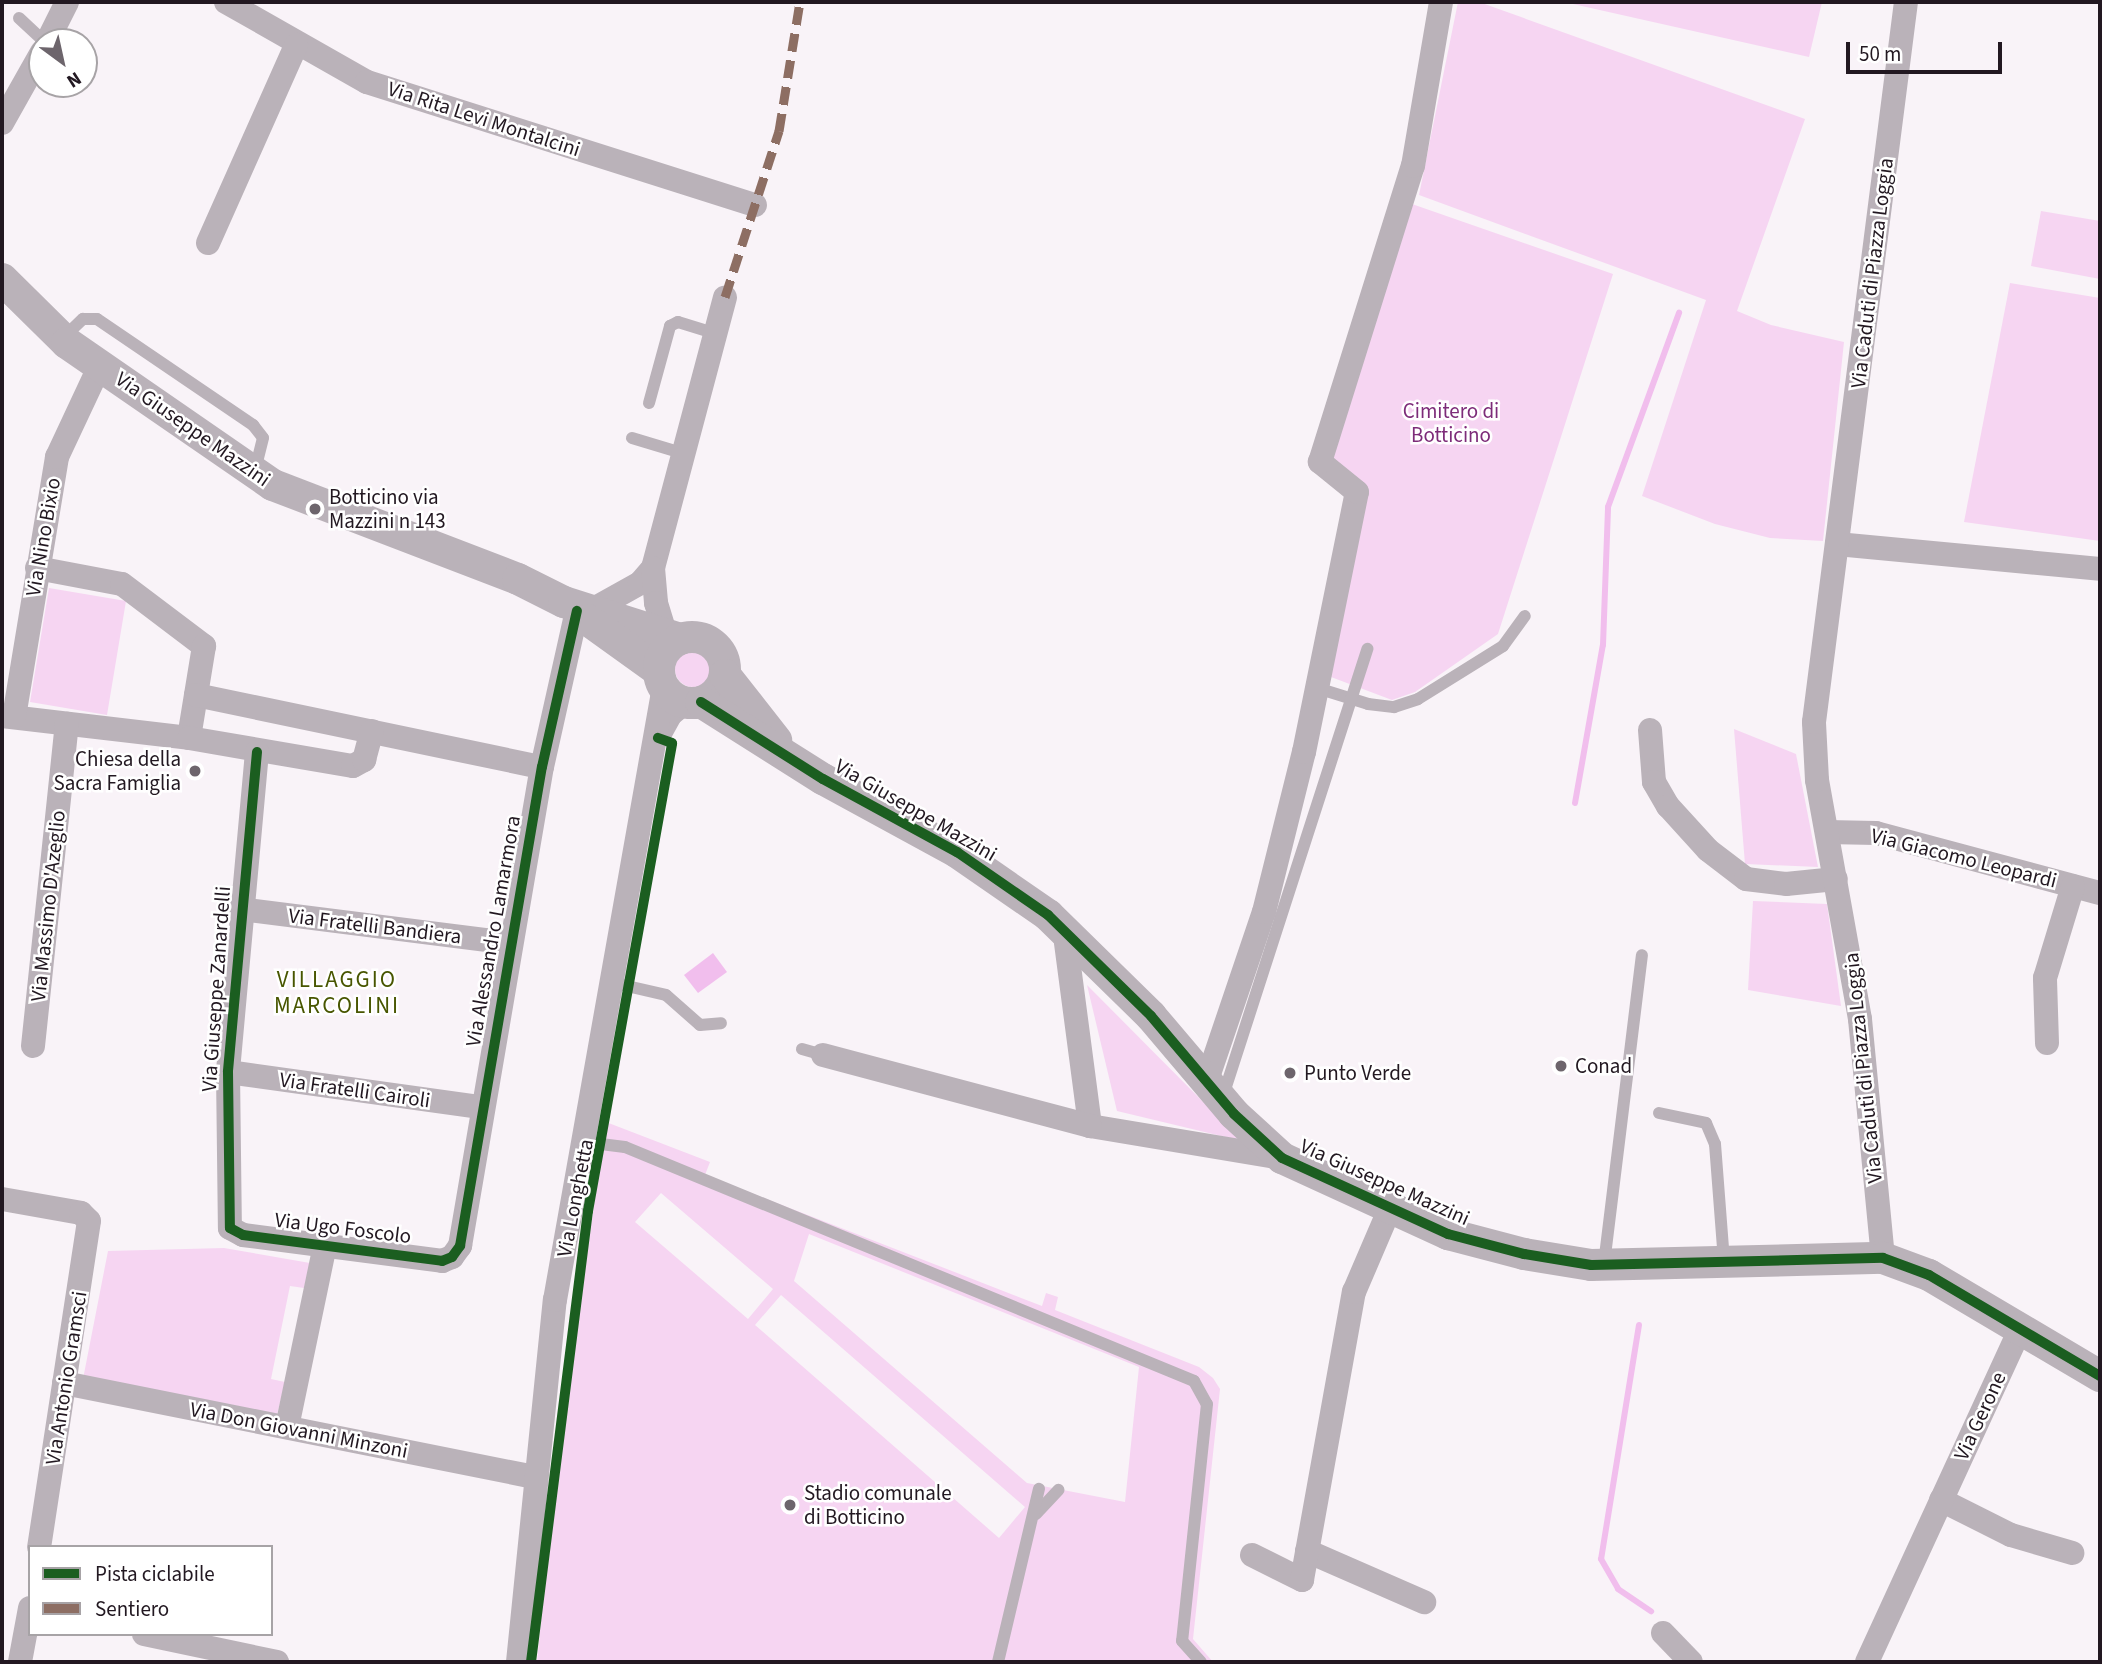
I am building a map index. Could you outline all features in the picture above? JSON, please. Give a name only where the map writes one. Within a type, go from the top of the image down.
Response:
[{"type":"street","points":[[53,28],[67,2]]},
{"type":"street","name":"Via Rita Levi Montalcini","points":[[226,2],[296,45],[367,82],[755,205]]},
{"type":"street","points":[[1215,1090],[1264,912],[1317,688],[1357,492],[1320,462],[1413,166],[1441,2]]},
{"type":"street","name":"Via Caduti di Piazza Loggia","points":[[1883,1258],[1860,1019],[1827,832],[1814,722],[1906,2]]},
{"type":"street","points":[[208,243],[296,45]]},
{"type":"street","points":[[2,123],[28,77]]},
{"type":"street","name":"Via Giuseppe Mazzini","points":[[2,279],[62,339],[253,473],[313,503],[518,579],[577,608],[673,637],[706,640],[718,649],[725,675],[787,754]]},
{"type":"street","points":[[725,297],[653,568],[656,603],[673,637],[662,657],[678,690],[721,687],[725,675]]},
{"type":"street","name":"Via Nino Bixio","points":[[8,717],[57,457],[100,365]]},
{"type":"street","points":[[1837,544],[2100,569]]},
{"type":"street","points":[[37,568],[122,584],[204,646],[189,738]]},
{"type":"street","points":[[577,608],[640,583],[653,568]]},
{"type":"street","name":"Via Giuseppe Mazzini","points":[[577,608],[678,690],[787,754],[823,779],[957,852],[1064,928],[1282,1158]]},
{"type":"street","name":"Via Alessandro Lamarmora","points":[[452,1257],[460,1246],[481,1107],[542,767],[577,608]]},
{"type":"street","name":"Via Longhetta","points":[[518,1662],[534,1477],[555,1300],[658,738],[657,715],[678,690]]},
{"type":"street","points":[[196,695],[542,767]]},
{"type":"street","points":[[8,717],[189,738],[257,752],[353,766],[363,760],[372,732]]},
{"type":"street","name":"Via Massimo D'Azeglio","points":[[33,1046],[67,724]]},
{"type":"street","points":[[1650,730],[1654,782],[1668,806],[1708,850],[1746,880],[1786,884],[1836,879]]},
{"type":"street","name":"Via Giuseppe Zanardelli","points":[[230,1228],[228,1072],[240,909],[257,752]]},
{"type":"street","name":"Via Giacomo Leopardi","points":[[1827,832],[1876,833],[2100,893]]},
{"type":"street","points":[[2048,1043],[2045,978],[2073,886]]},
{"type":"street","name":"Via Fratelli Bandiera","points":[[240,909],[511,943]]},
{"type":"street","points":[[1064,928],[1090,1126]]},
{"type":"street","name":"Via Giuseppe Mazzini","points":[[813,1052],[1090,1126],[1282,1158],[1448,1234],[1512,1248],[1569,1256],[1604,1265],[1724,1265],[1883,1258],[1928,1275],[2019,1332],[2100,1376]]},
{"type":"street","name":"Via Fratelli Cairoli","points":[[228,1072],[481,1107]]},
{"type":"street","name":"Via Antonio Gramsci","points":[[2,1199],[81,1213],[89,1221],[88,1242],[39,1545]]},
{"type":"street","name":"Via Giuseppe Mazzini","points":[[1252,1555],[1302,1580],[1353,1292],[1390,1208]]},
{"type":"street","name":"Via Ugo Foscolo","points":[[230,1228],[243,1235],[443,1261],[452,1257]]},
{"type":"street","name":"Via Ugo Foscolo","points":[[287,1427],[325,1245]]},
{"type":"street","name":"Via Gerone","points":[[1867,1662],[2019,1332]]},
{"type":"street","name":"Via Don Giovanni Minzoni","points":[[64,1383],[534,1477]]},
{"type":"street","points":[[1941,1500],[2011,1535],[2071,1553]]},
{"type":"street","points":[[1307,1551],[1424,1602]]},
{"type":"street","points":[[20,1662],[28,1620]]},
{"type":"street","points":[[1663,1633],[1691,1662]]},
{"type":"street","points":[[154,1636],[276,1662]]},
{"type":"lane","points":[[19,18],[30,28]]},
{"type":"lane","points":[[62,339],[83,319],[97,319],[253,425],[263,438],[253,473]]},
{"type":"lane","points":[[649,403],[670,326],[678,321],[715,333]]},
{"type":"lane","points":[[632,438],[682,453]]},
{"type":"lane","points":[[1317,688],[1351,699],[1394,707],[1418,699],[1503,646],[1525,616]]},
{"type":"lane","points":[[1215,1090],[1367,649]]},
{"type":"lane","points":[[1604,1265],[1612,1159],[1642,956]]},
{"type":"lane","points":[[614,983],[666,995],[700,1025],[721,1023]]},
{"type":"lane","points":[[1659,1113],[1706,1123],[1715,1144],[1724,1265]]},
{"type":"lane","points":[[585,1142],[625,1147],[820,1233],[1058,1330],[1194,1381],[1207,1404],[1182,1641],[1201,1662]]},
{"type":"lane","points":[[998,1662],[1036,1514],[1051,1491],[1036,1514]]},
{"type":"green space","points":[[1458,2],[1479,2],[1805,119],[1737,311],[1771,325],[1844,342],[1823,541],[1770,538],[1715,524],[1642,496],[1706,300],[1419,195]]},
{"type":"green space","points":[[1564,2],[1822,2],[1809,57]]},
{"type":"green space","name":"Cimitero di Botticino","points":[[1412,204],[1613,274],[1498,634],[1415,692],[1392,700],[1331,677],[1365,492],[1324,459]]},
{"type":"green space","points":[[2041,211],[2100,221],[2100,279],[2031,266]]},
{"type":"green space","points":[[2010,283],[2100,298],[2100,541],[1964,522]]},
{"type":"green space","points":[[49,588],[126,601],[107,715],[30,702]]},
{"type":"green space","points":[[693,651],[705,657],[711,669],[705,681],[693,687],[681,681],[675,669],[681,657]]},
{"type":"green space","points":[[1734,729],[1796,754],[1818,867],[1745,864]]},
{"type":"green space","points":[[1753,901],[1827,904],[1841,1006],[1748,990]]},
{"type":"green space","points":[[1087,985],[1242,1141],[1117,1111]]},
{"type":"green space","points":[[606,1122],[710,1162],[705,1175],[1042,1306],[1046,1293],[1058,1297],[1055,1310],[1199,1367],[1213,1378],[1220,1389],[1193,1639],[1213,1662],[537,1662],[556,1469]],"holes":[[[661,1193],[773,1289],[748,1319],[635,1222]],[[809,1234],[1139,1367],[1125,1502],[1027,1483],[794,1281]],[[781,1295],[1025,1507],[999,1538],[755,1325]]]},
{"type":"green space","points":[[224,1248],[310,1263],[304,1288],[290,1286],[271,1379],[285,1382],[276,1419],[83,1379],[108,1251]]},
{"type":"shaded area","points":[[713,953],[727,972],[698,993],[684,975]]},
{"type":"waterway","points":[[1575,803],[1603,645],[1608,507],[1679,313]]},
{"type":"waterway","points":[[1639,1325],[1601,1559],[1618,1589],[1651,1611]]},
{"type":"marked path","points":[[725,297],[779,131],[800,2]]},
{"type":"cycle path","points":[[257,752],[228,1072],[230,1228],[243,1235],[442,1261],[452,1257],[460,1246],[542,767],[577,611]]},
{"type":"cycle path","points":[[701,702],[823,779],[957,852],[1048,915],[1151,1016],[1234,1114],[1282,1158],[1448,1234],[1524,1254],[1591,1265],[1883,1258],[1929,1275],[2100,1376]]},
{"type":"cycle path","points":[[531,1662],[588,1211],[672,743],[658,738]]},
{"type":"place","name":"Botticino via Mazzini n 143","points":[[315,509]]},
{"type":"place","name":"Chiesa della Sacra Famiglia","points":[[195,771]]},
{"type":"place","name":"Conad","points":[[1561,1066]]},
{"type":"place","name":"Punto Verde","points":[[1290,1073]]},
{"type":"place","name":"Stadio comunale di Botticino","points":[[790,1505]]},
{"type":"district","name":"VILLAGGIO MARCOLINI","points":[[337,993]]}]
